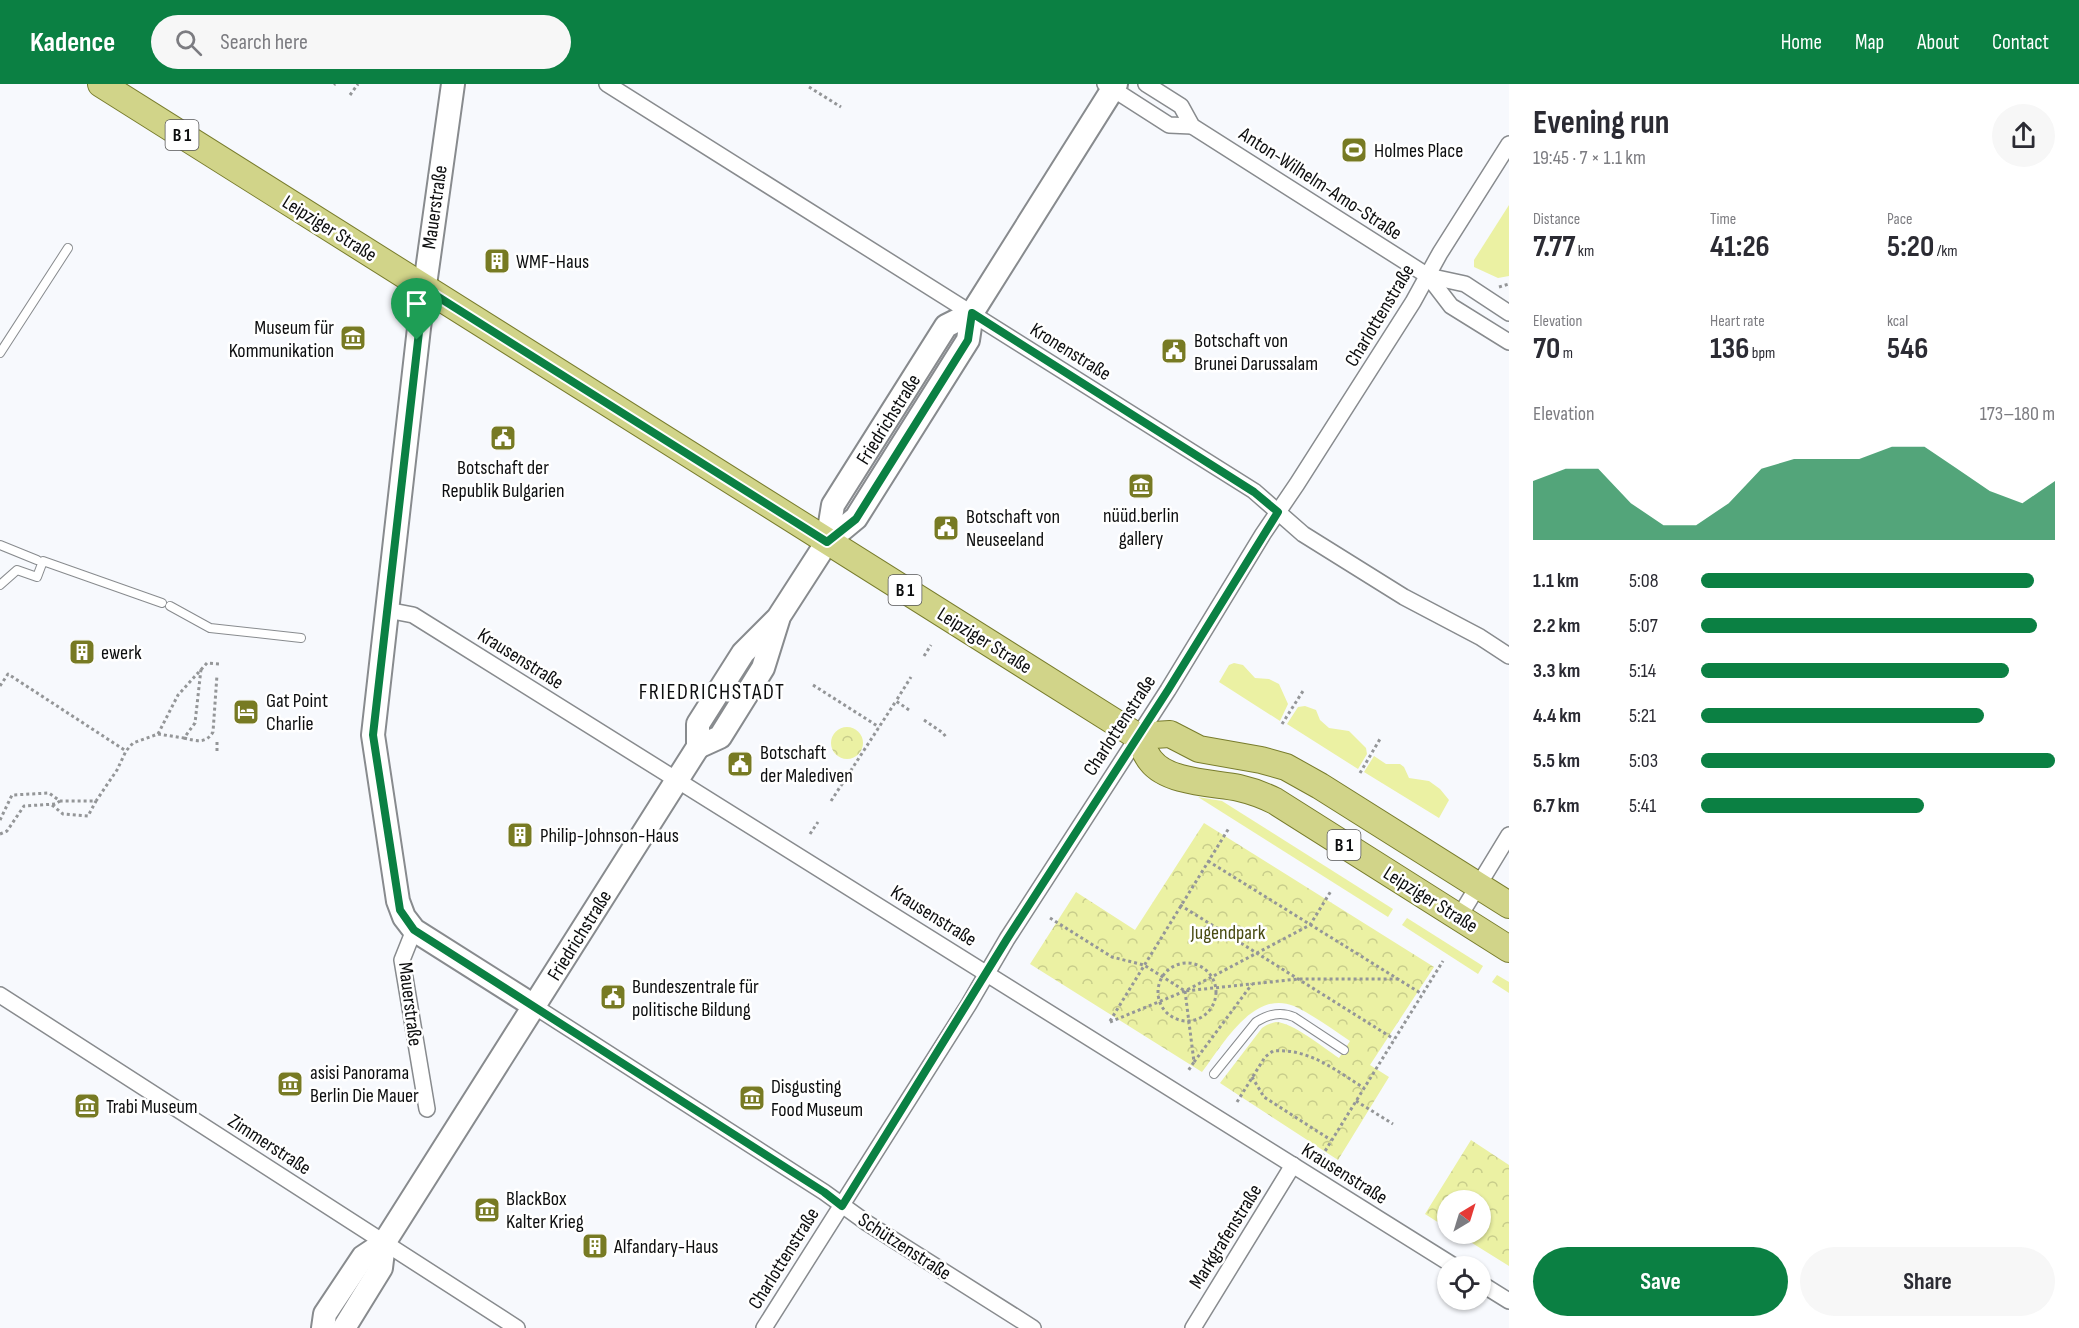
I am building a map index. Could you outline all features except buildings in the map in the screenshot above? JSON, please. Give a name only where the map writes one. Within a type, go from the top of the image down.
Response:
[{"type":"main road","name":"Leipziger Straße","points":[[101,84],[1137,736],[1152,763],[1168,773],[1198,783],[1237,787],[1275,801],[1509,949]]},
{"type":"main road","name":"Leipziger Straße","points":[[1137,736],[1170,734],[1199,749],[1286,767],[1509,905]]},
{"type":"street","name":"Mauerstraße","points":[[427,1109],[402,960],[414,930],[404,917],[398,901],[374,748],[374,719],[424,288],[453,84]]},
{"type":"street","name":"Kronenstraße","points":[[608,84],[1254,492],[1303,534],[1404,597],[1480,637],[1509,656]]},
{"type":"street","name":"Anton-Wilhelm-Amo-Straße","points":[[1146,84],[1181,106],[1192,126],[1428,276],[1451,306],[1509,342]]},
{"type":"street","points":[[972,313],[1111,86]]},
{"type":"street","name":"Anton-Wilhelm-Amo-Straße","points":[[1111,86],[1169,125],[1192,126]]},
{"type":"street","name":"Charlottenstraße","points":[[764,1328],[1278,512],[1413,302],[1440,253],[1509,144]]},
{"type":"street","name":"Anton-Wilhelm-Amo-Straße","points":[[1428,276],[1465,284],[1509,313]]},
{"type":"street","name":"Friedrichstraße","points":[[344,1328],[381,1268],[384,1244],[698,747],[700,720],[743,652],[778,618],[827,542],[833,506],[946,326],[972,313]]},
{"type":"street","name":"Krausenstraße","points":[[387,610],[413,615],[1438,1256]]},
{"type":"street","points":[[1459,917],[1509,834]]},
{"type":"street","name":"Schützenstraße","points":[[414,930],[1034,1328]]},
{"type":"street","name":"Zimmerstraße","points":[[0,995],[517,1328]]},
{"type":"street","name":"Markgrafenstraße","points":[[1193,1328],[1293,1165]]},
{"type":"street","name":"Friedrichstraße","points":[[323,1328],[325,1314],[363,1257],[384,1244]]},
{"type":"street","points":[[1491,1290],[1509,1301]]},
{"type":"lane","points":[[0,353],[68,248]]},
{"type":"lane","points":[[0,546],[37,560]]},
{"type":"lane","points":[[0,585],[17,570],[37,577],[43,561],[166,605],[210,628],[301,638]]},
{"type":"lane","points":[[1214,1074],[1256,1022],[1274,1015],[1288,1014],[1344,1050]]},
{"type":"path","points":[[350,96],[358,84]]},
{"type":"path","points":[[809,87],[841,107]]},
{"type":"path","points":[[1495,288],[1509,284]]},
{"type":"path","points":[[924,656],[931,645]]},
{"type":"path","points":[[158,734],[178,694],[207,663],[220,663]]},
{"type":"path","points":[[184,738],[195,723],[201,669]]},
{"type":"path","points":[[0,686],[8,674],[126,751]]},
{"type":"path","points":[[50,804],[63,814],[87,816],[133,743],[158,734],[204,741],[209,738],[213,732],[217,675]]},
{"type":"path","points":[[831,801],[911,677]]},
{"type":"path","points":[[813,685],[879,727]]},
{"type":"path","points":[[1282,724],[1303,690]]},
{"type":"path","points":[[896,701],[909,710]]},
{"type":"path","points":[[924,720],[946,737]]},
{"type":"path","points":[[217,739],[217,751]]},
{"type":"path","points":[[1359,773],[1380,739]]},
{"type":"path","points":[[0,820],[12,795],[49,793],[60,801]]},
{"type":"path","points":[[0,834],[7,831],[24,806],[60,801],[96,801]]},
{"type":"path","points":[[810,834],[818,822]]},
{"type":"path","points":[[1229,828],[1110,1022],[1185,991],[1310,925],[1331,891]]},
{"type":"path","points":[[1208,861],[1422,994]]},
{"type":"path","points":[[1180,905],[1394,1039]]},
{"type":"path","points":[[1050,918],[1112,957],[1144,965],[1185,991],[1298,979],[1398,979]]},
{"type":"path","points":[[1322,1156],[1443,961]]},
{"type":"path","points":[[1177,964],[1197,964],[1212,977],[1216,997],[1208,1014],[1200,1019],[1188,1022],[1168,1015],[1159,1002],[1157,994],[1162,976],[1177,964]]},
{"type":"path","points":[[1188,1071],[1252,984]]},
{"type":"path","points":[[1185,991],[1194,1062]]},
{"type":"path","points":[[1237,1102],[1265,1057],[1273,1051],[1301,1052],[1319,1060],[1364,1088]]},
{"type":"path","points":[[1252,1077],[1264,1097],[1332,1140]]},
{"type":"path","points":[[1356,1101],[1393,1124]]},
{"type":"green space","points":[[1509,205],[1509,276],[1498,278],[1474,267],[1474,260]]},
{"type":"green space","points":[[1234,663],[1243,665],[1255,678],[1269,679],[1279,684],[1288,704],[1280,721],[1219,682],[1229,665]]},
{"type":"green space","points":[[1305,706],[1316,710],[1320,720],[1329,728],[1349,731],[1366,748],[1367,754],[1358,769],[1287,724],[1298,707]]},
{"type":"green space","points":[[847,727],[858,732],[863,743],[858,754],[847,759],[836,754],[831,743],[836,732]]},
{"type":"green space","points":[[1374,756],[1386,764],[1400,764],[1409,778],[1429,781],[1440,789],[1449,800],[1439,818],[1364,772]]},
{"type":"green space","points":[[1198,797],[1222,801],[1393,909],[1388,917]]},
{"type":"green space","name":"Jugendpark","points":[[1204,823],[1434,967],[1370,1065],[1389,1077],[1338,1160],[1220,1083],[1262,1028],[1276,1022],[1299,1031],[1339,1058],[1350,1041],[1315,1018],[1294,1006],[1279,1003],[1265,1005],[1240,1023],[1202,1072],[1030,964],[1076,892],[1135,930]]},
{"type":"green space","points":[[1407,918],[1483,966],[1478,974],[1402,925]]},
{"type":"green space","points":[[1497,975],[1509,982],[1509,993],[1492,982]]},
{"type":"green space","points":[[1471,1140],[1509,1165],[1509,1266],[1474,1244],[1491,1244],[1491,1190],[1440,1190]]},
{"type":"green space","points":[[1437,1195],[1437,1222],[1425,1214]]},
{"type":"place","name":"Holmes Place","points":[[1354,150]]},
{"type":"place","name":"WMF-Haus","points":[[497,261]]},
{"type":"place","name":"Museum für Kommunikation","points":[[353,338]]},
{"type":"place","name":"Botschaft von Brunei Darussalam","points":[[1174,351]]},
{"type":"place","name":"Botschaft der Republik Bulgarien","points":[[503,438]]},
{"type":"place","name":"nüüd.berlin gallery","points":[[1141,486]]},
{"type":"place","name":"Botschaft von Neuseeland","points":[[946,528]]},
{"type":"place","name":"ewerk","points":[[82,652]]},
{"type":"place","name":"Gat Point Charlie","points":[[246,712]]},
{"type":"place","name":"Botschaft der Malediven","points":[[740,764]]},
{"type":"place","name":"Philip-Johnson-Haus","points":[[520,835]]},
{"type":"place","name":"Bundeszentrale für politische Bildung","points":[[613,997]]},
{"type":"place","name":"asisi Panorama Berlin Die Mauer","points":[[290,1084]]},
{"type":"place","name":"Disgusting Food Museum","points":[[752,1098]]},
{"type":"place","name":"Trabi Museum","points":[[87,1106]]},
{"type":"place","name":"BlackBox Kalter Krieg","points":[[487,1210]]},
{"type":"place","name":"Alfandary-Haus","points":[[595,1246]]},
{"type":"district","name":"FRIEDRICHSTADT","points":[[712,691]]},
{"type":"route","points":[[424,288],[827,542],[856,519],[968,340],[972,313],[1254,492],[1278,512],[1168,690],[1108,779],[1007,939],[969,1004],[842,1206],[824,1192],[414,930],[400,910],[373,735],[417,340],[424,288]]}]
